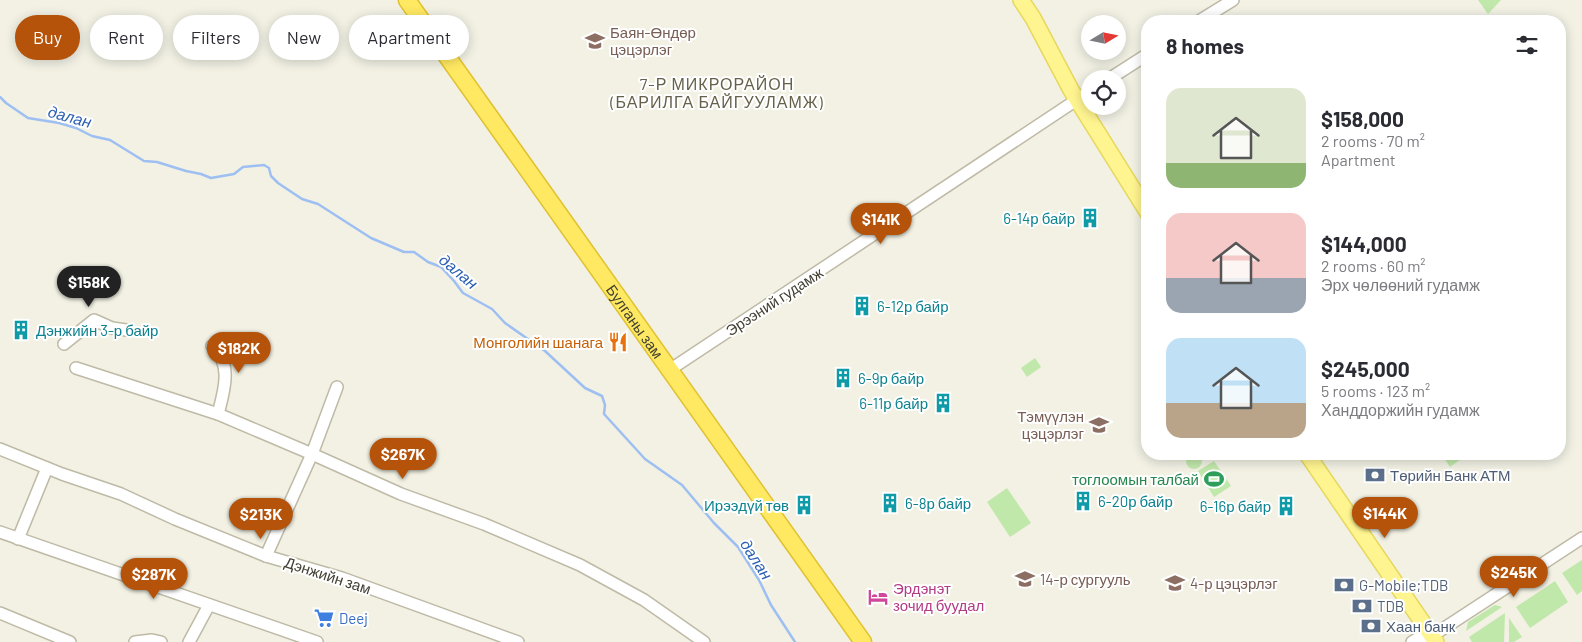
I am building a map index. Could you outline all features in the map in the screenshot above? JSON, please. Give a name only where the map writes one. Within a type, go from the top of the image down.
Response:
[{"type":"highway","name":"Булганы зам","points":[[407,0],[863,642]]},
{"type":"main road","points":[[1021,0],[1033,18],[1077,100],[1141,202]]},
{"type":"main road","points":[[1312,460],[1431,640]]},
{"type":"street","points":[[1209,15],[1233,0]]},
{"type":"street","points":[[1123,70],[1141,58]]},
{"type":"street","name":"Эрээний гудамж","points":[[670,369],[1081,97]]},
{"type":"street","points":[[64,344],[94,320],[112,328],[126,330]]},
{"type":"street","points":[[212,346],[224,367],[226,381],[218,414]]},
{"type":"street","points":[[76,368],[218,414],[401,494],[484,524],[580,565],[644,600],[704,642]]},
{"type":"street","points":[[266,556],[312,454],[336,387]]},
{"type":"street","name":"Дэнжийн зам","points":[[0,449],[121,494],[175,519],[266,556],[342,578],[518,642]]},
{"type":"street","points":[[18,539],[47,468]]},
{"type":"street","points":[[0,532],[317,642]]},
{"type":"street","points":[[1412,642],[1417,639],[1431,640],[1582,538]]},
{"type":"street","points":[[189,642],[209,605]]},
{"type":"street","points":[[0,613],[70,642]]},
{"type":"street","points":[[135,642],[152,640],[161,642]]},
{"type":"green space","points":[[1478,0],[1501,0],[1488,14]]},
{"type":"green space","points":[[1035,358],[1041,367],[1027,377],[1021,368]]},
{"type":"green space","points":[[1186,460],[1202,460],[1200,467],[1194,469],[1188,467],[1186,461]]},
{"type":"green space","points":[[1445,460],[1460,460],[1450,467]]},
{"type":"green space","name":"тоглоомын талбай","points":[[1214,461],[1231,486],[1214,497],[1198,471]]},
{"type":"green space","points":[[1007,488],[1031,523],[1010,537],[987,502]]},
{"type":"green space","points":[[1582,560],[1582,591],[1577,595],[1562,573]]},
{"type":"green space","points":[[1555,581],[1568,602],[1530,628],[1516,607]]},
{"type":"green space","points":[[1495,605],[1502,607],[1466,631],[1468,622]]},
{"type":"green space","points":[[1505,613],[1504,642],[1472,642],[1469,637]]},
{"type":"green space","points":[[1509,618],[1522,637],[1514,642],[1509,642]]},
{"type":"waterway","name":"далан","points":[[0,97],[28,118],[59,123],[76,128],[92,136],[110,140],[144,161],[157,162],[211,178],[234,174],[243,167],[264,165],[269,168],[271,176],[278,183],[302,199],[318,204],[371,238],[404,252],[414,252],[428,262],[441,267],[463,293],[492,309],[505,323],[545,351],[585,388],[602,396],[605,405],[604,414],[645,459],[682,485],[714,523],[738,547],[759,580],[771,605],[795,642]]},
{"type":"place","name":"Баян-Өндөр цэцэрлэг","points":[[595,41]]},
{"type":"place","name":"6-14р байр","points":[[1090,218]]},
{"type":"place","name":"6-12р байр","points":[[862,306]]},
{"type":"place","name":"Дэнжийн 3-р байр","points":[[21,330]]},
{"type":"place","name":"Монголийн шанага","points":[[618,342]]},
{"type":"place","name":"6-9р байр","points":[[843,378]]},
{"type":"place","name":"6-11р байр","points":[[943,403]]},
{"type":"place","name":"Тэмүүлэн цэцэрлэг","points":[[1099,425]]},
{"type":"place","name":"Төрийн Банк АТМ","points":[[1375,475]]},
{"type":"place","name":"тоглоомын талбай","points":[[1214,479]]},
{"type":"place","name":"6-20р байр","points":[[1083,501]]},
{"type":"place","name":"6-8р байр","points":[[890,503]]},
{"type":"place","name":"Ирээдүй төв","points":[[804,505]]},
{"type":"place","name":"6-16р байр","points":[[1286,506]]},
{"type":"place","name":"14-р сургууль","points":[[1025,579]]},
{"type":"place","name":"4-р цэцэрлэг","points":[[1175,583]]},
{"type":"place","name":"G-Mobile;TDB","points":[[1344,585]]},
{"type":"place","name":"Эрдэнэт зочид буудал","points":[[878,597]]},
{"type":"place","name":"TDB","points":[[1362,606]]},
{"type":"place","name":"Deej","points":[[324,618]]},
{"type":"place","name":"Хаан банк","points":[[1371,626]]},
{"type":"district","name":"7-Р МИКРОРАЙОН (БАРИЛГА БАЙГУУЛАМЖ)","points":[[717,92]]}]
